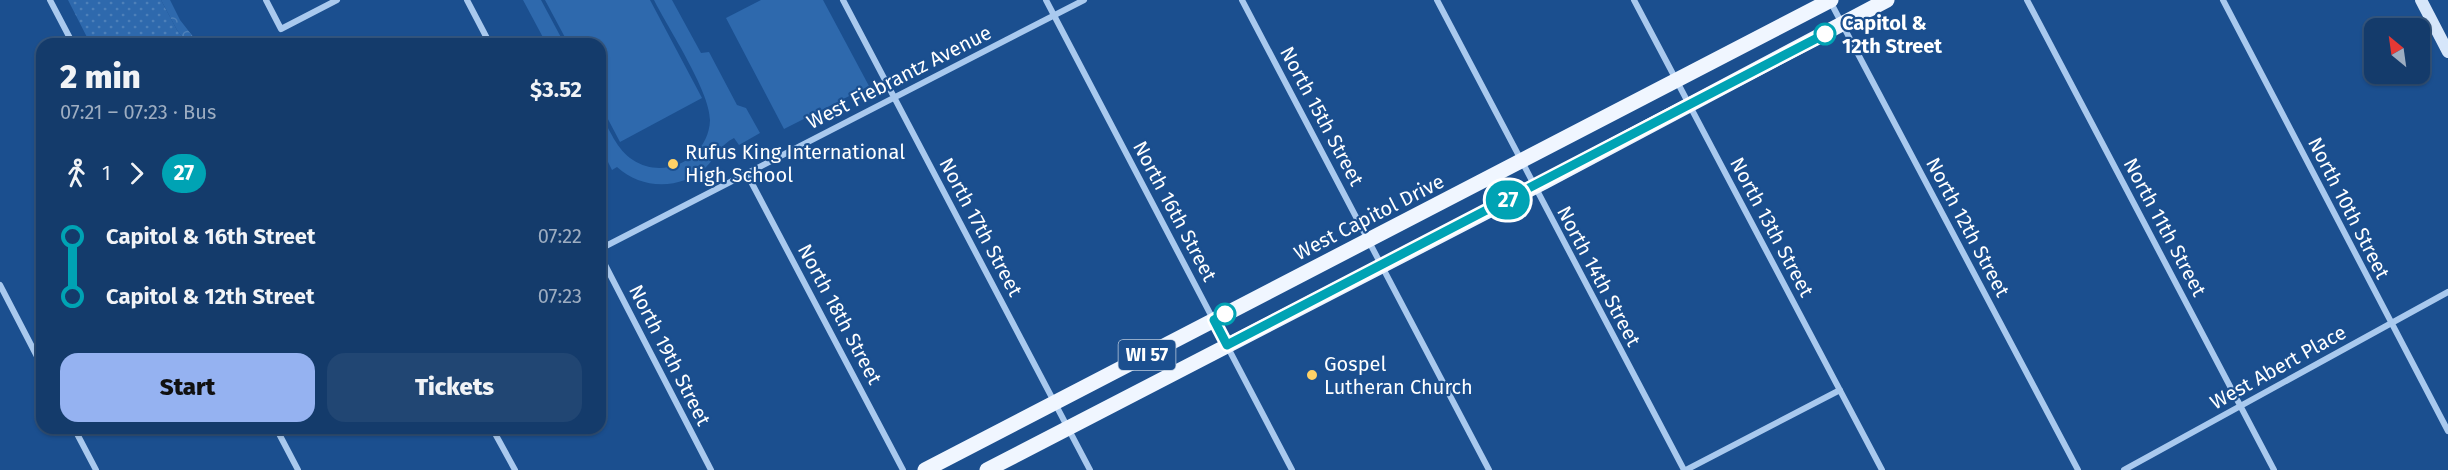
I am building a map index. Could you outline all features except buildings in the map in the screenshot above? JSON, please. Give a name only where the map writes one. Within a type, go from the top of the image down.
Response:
[{"type":"main road","name":"West Capitol Drive","points":[[925,470],[1521,163],[1830,0]]},
{"type":"main road","name":"WI 57","points":[[987,470],[1534,187],[1887,0]]},
{"type":"street","points":[[50,0],[70,38]]},
{"type":"street","points":[[266,0],[281,29],[337,0]]},
{"type":"street","points":[[467,0],[487,38]]},
{"type":"street","name":"North 17th Street","points":[[843,0],[1090,470]]},
{"type":"street","name":"North 16th Street","points":[[1046,0],[1292,470]]},
{"type":"street","name":"West Fiebrantz Avenue","points":[[606,246],[1084,0]]},
{"type":"street","name":"North 15th Street","points":[[1242,0],[1489,470]]},
{"type":"street","name":"North 14th Street","points":[[1437,0],[1685,470]]},
{"type":"street","name":"North 13th Street","points":[[1634,0],[1882,470]]},
{"type":"street","name":"North 12th Street","points":[[1830,0],[2078,470]]},
{"type":"street","name":"North 11th Street","points":[[2027,0],[2274,470]]},
{"type":"street","name":"North 10th Street","points":[[2223,0],[2390,324],[2448,431]]},
{"type":"street","points":[[2421,0],[2448,52]]},
{"type":"street","name":"North 18th Street","points":[[747,174],[903,470]]},
{"type":"street","name":"North 19th Street","points":[[606,267],[711,470]]},
{"type":"street","points":[[0,285],[36,354]]},
{"type":"street","name":"West Abert Place","points":[[2124,470],[2448,292]]},
{"type":"street","points":[[1685,470],[1840,390]]},
{"type":"street","points":[[77,434],[96,470]]},
{"type":"street","points":[[279,434],[298,470]]},
{"type":"street","points":[[495,434],[515,470]]},
{"type":"green space","points":[[68,0],[161,0],[183,38],[87,38]]},
{"type":"green space","points":[[161,0],[170,0],[180,20],[194,38],[183,38]]},
{"type":"green space","points":[[523,0],[541,0],[561,38],[543,38]]},
{"type":"green space","points":[[545,0],[650,0],[702,98],[620,142],[606,115],[606,38],[565,38]]},
{"type":"green space","points":[[654,0],[672,0],[701,53],[709,52],[737,105],[746,108],[760,133],[739,145],[734,138],[725,144],[706,167],[696,175],[673,183],[650,183],[627,175],[617,167],[612,170],[606,158],[606,124],[622,151],[645,166],[671,167],[694,155],[702,145],[708,133],[710,120],[708,108],[687,60]]},
{"type":"green space","points":[[761,0],[823,0],[869,86],[784,129],[726,18]]},
{"type":"bus line","name":"27","points":[[1225,314],[1214,320],[1227,345],[1825,34]]},
{"type":"place","name":"Capitol & 12th Street","points":[[1825,34]]},
{"type":"place","name":"Rufus King International High School","points":[[673,164]]},
{"type":"place","name":"Gospel Lutheran Church","points":[[1312,375]]}]
